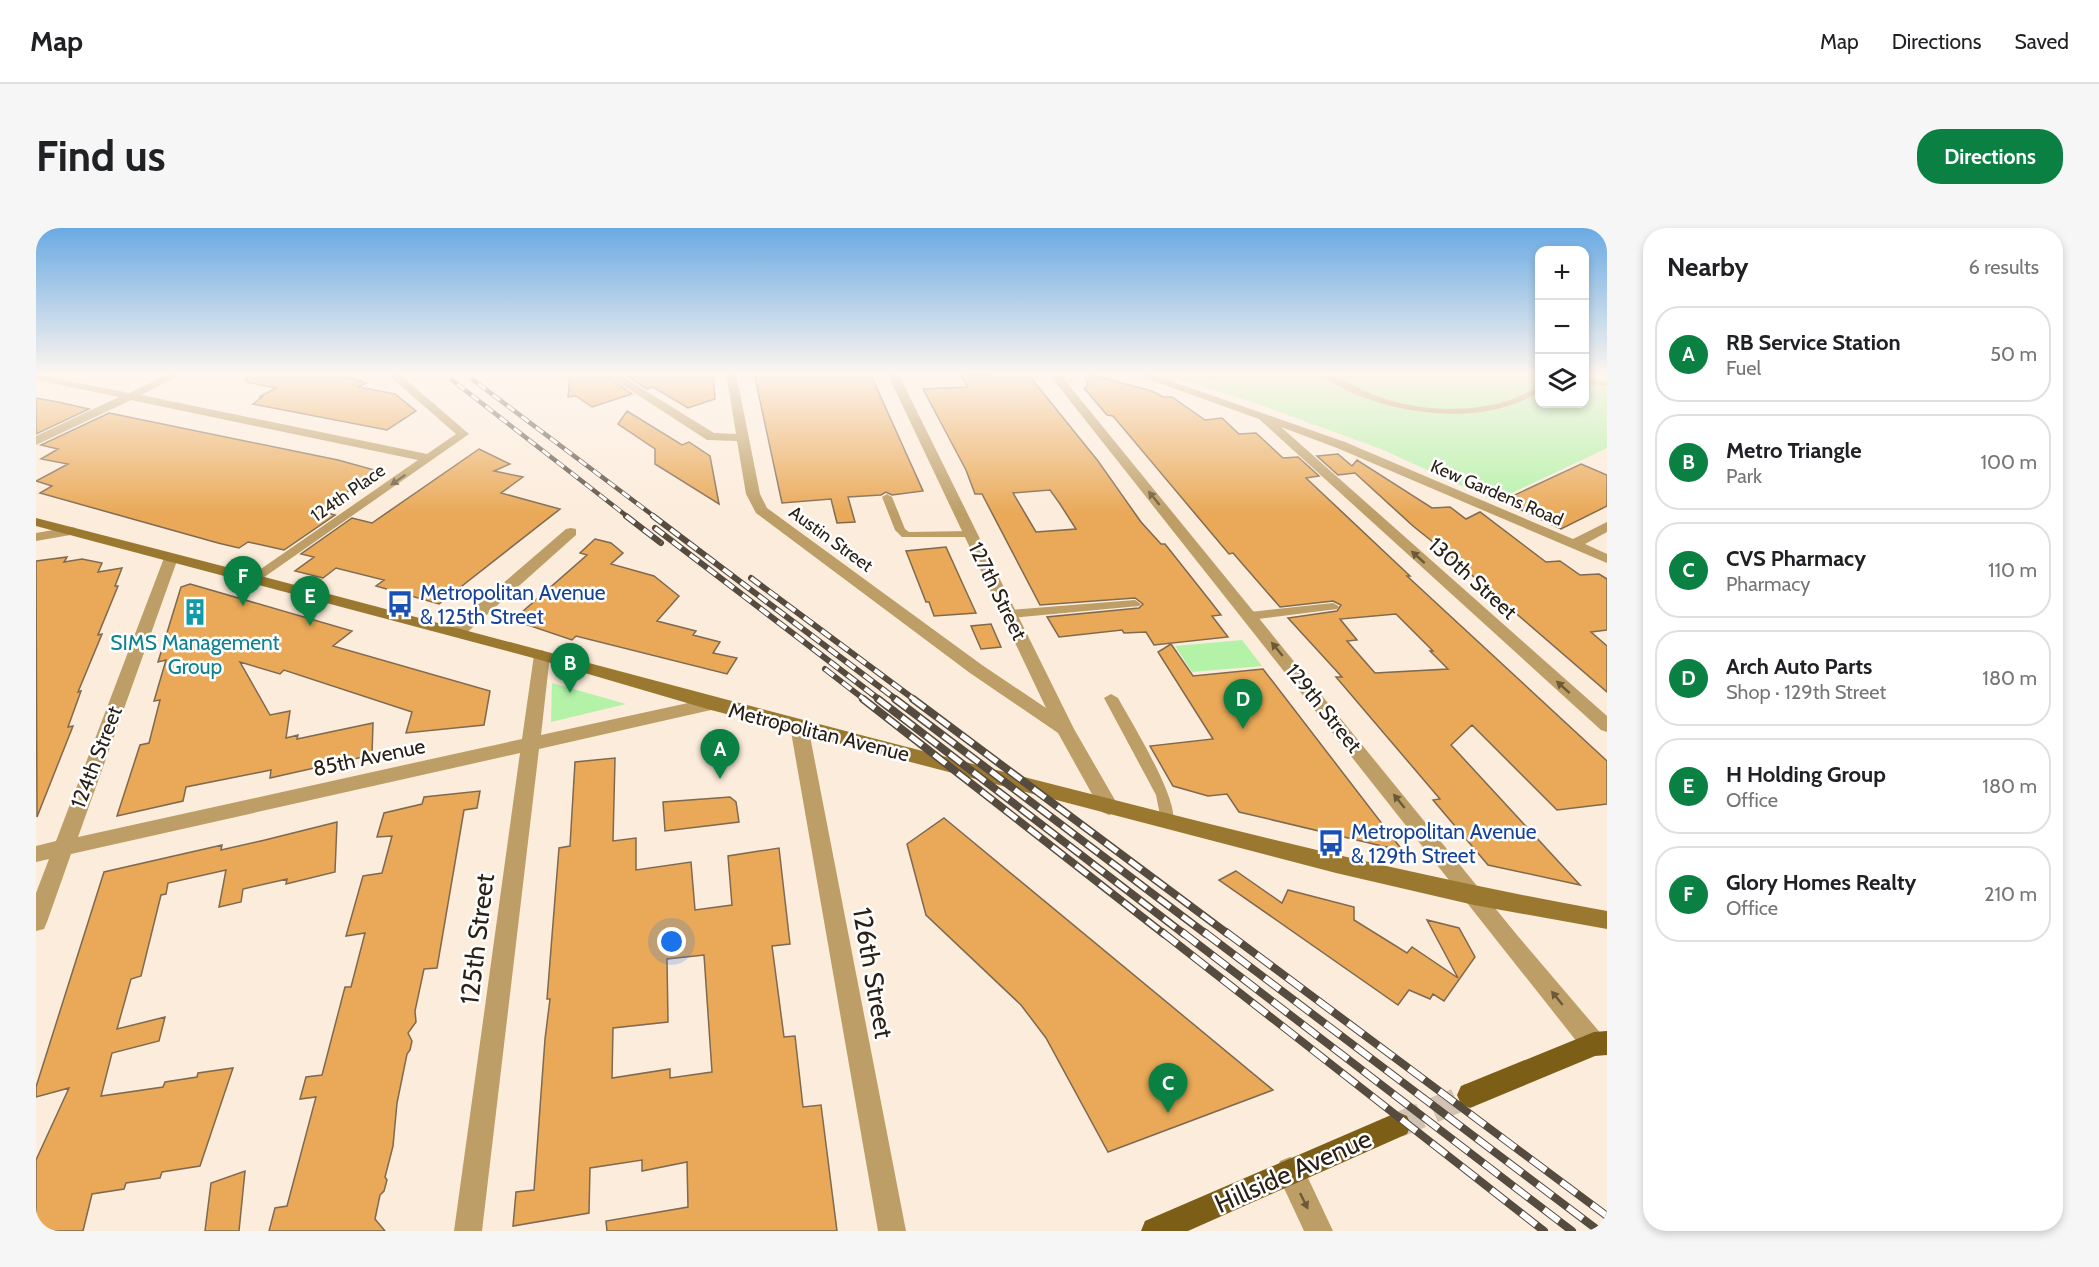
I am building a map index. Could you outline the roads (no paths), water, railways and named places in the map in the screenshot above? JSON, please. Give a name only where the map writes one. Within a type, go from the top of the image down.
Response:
[{"type":"main road","name":"Metropolitan Avenue","points":[[36,522],[253,581],[542,655],[711,704],[1336,865],[1474,896],[1607,920]]},
{"type":"main road","points":[[1470,1095],[1603,1039]]},
{"type":"main road","name":"Hillside Avenue","points":[[1155,1231],[1398,1125]]},
{"type":"street","points":[[36,441],[80,420]]},
{"type":"street","points":[[245,420],[429,458]]},
{"type":"street","name":"124th Place","points":[[253,581],[463,434],[446,420]]},
{"type":"street","points":[[683,420],[711,437],[743,438],[740,420]]},
{"type":"street","name":"127th Street","points":[[914,420],[1065,729],[1109,807]]},
{"type":"street","name":"129th Street","points":[[1090,420],[1250,616],[1509,942],[1603,1039]]},
{"type":"street","name":"130th Street","points":[[1266,420],[1607,726]]},
{"type":"street","name":"Kew Gardens Road","points":[[1275,420],[1328,440],[1607,559]]},
{"type":"street","name":"Austin Street","points":[[743,438],[755,500],[766,516],[976,669],[1065,729]]},
{"type":"street","points":[[1311,460],[1307,446],[1328,440]]},
{"type":"street","points":[[1573,545],[1607,526]]},
{"type":"street","points":[[36,537],[71,531]]},
{"type":"street","points":[[456,632],[571,532]]},
{"type":"street","name":"124th Street","points":[[36,922],[171,558]]},
{"type":"street","name":"125th Street","points":[[468,1231],[542,655]]},
{"type":"street","name":"85th Avenue","points":[[36,854],[711,704]]},
{"type":"street","name":"126th Street","points":[[799,726],[892,1231]]},
{"type":"street","points":[[1290,1171],[1319,1231]]},
{"type":"lane","points":[[887,497],[900,530],[906,535],[970,534]]},
{"type":"lane","points":[[1010,614],[1135,604]]},
{"type":"lane","points":[[1250,616],[1333,608]]},
{"type":"lane","points":[[1112,698],[1163,795],[1167,821]]},
{"type":"tunnel","points":[[1398,1125],[1470,1095]]},
{"type":"railway","points":[[503,420],[628,517]]},
{"type":"railway","points":[[526,420],[655,517]]},
{"type":"railway","points":[[626,516],[661,543]]},
{"type":"railway","points":[[653,516],[897,700]]},
{"type":"railway","points":[[655,528],[880,700]]},
{"type":"railway","points":[[751,578],[915,700]]},
{"type":"railway","points":[[825,669],[865,700]]},
{"type":"railway","points":[[863,699],[1164,934]]},
{"type":"railway","points":[[878,699],[1184,934]]},
{"type":"railway","points":[[895,699],[1206,934]]},
{"type":"railway","points":[[913,699],[1228,934]]},
{"type":"railway","points":[[1162,932],[1544,1231]]},
{"type":"railway","points":[[1182,932],[1572,1231]]},
{"type":"railway","points":[[1204,932],[1599,1231]]},
{"type":"railway","points":[[1226,932],[1607,1216]]},
{"type":"place","name":"Metropolitan Avenue & 125th Street","points":[[400,604]]},
{"type":"place","name":"Glory Homes Realty","points":[[243,606]]},
{"type":"place","name":"SIMS Management Group","points":[[195,612]]},
{"type":"place","name":"H Holding Group","points":[[310,626]]},
{"type":"place","name":"Metro Triangle","points":[[570,693]]},
{"type":"place","name":"Arch Auto Parts","points":[[1243,729]]},
{"type":"place","name":"RB Service Station","points":[[720,779]]},
{"type":"place","name":"Metropolitan Avenue & 129th Street","points":[[1331,843]]},
{"type":"place","name":"CVS Pharmacy","points":[[1168,1113]]}]
